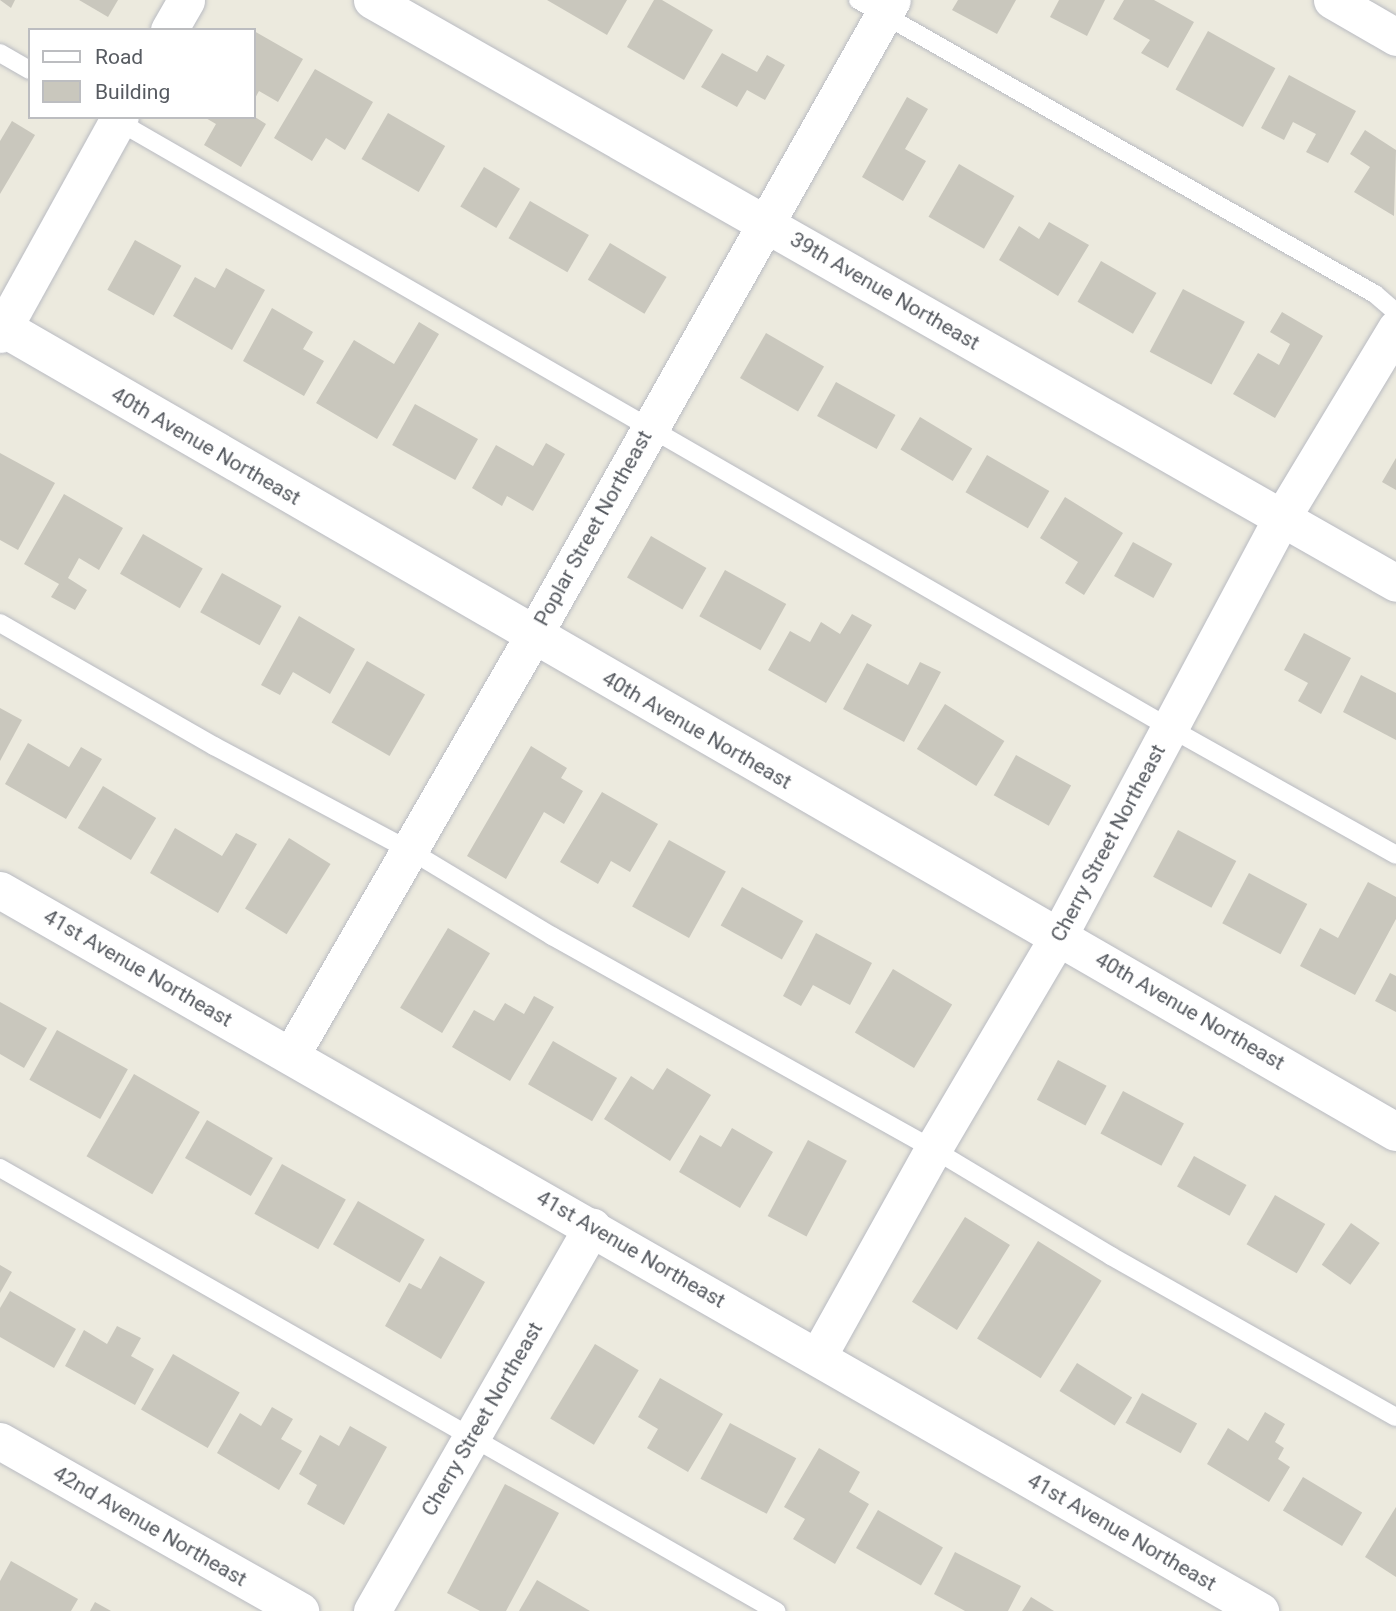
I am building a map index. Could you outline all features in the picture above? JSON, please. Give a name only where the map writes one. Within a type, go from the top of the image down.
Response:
[{"type":"street","points":[[170,28],[186,0]]},
{"type":"street","name":"39th Avenue Northeast","points":[[372,0],[765,221],[1280,519],[1396,583]]},
{"type":"street","points":[[1332,0],[1396,37]]},
{"type":"street","name":"Poplar Street Northeast","points":[[291,1055],[533,636],[765,221],[878,5]]},
{"type":"street","points":[[1,330],[117,119]]},
{"type":"street","name":"Cherry Street Northeast","points":[[818,1356],[933,1149],[1059,935],[1280,519],[1396,328]]},
{"type":"street","name":"40th Avenue Northeast","points":[[1,330],[1059,935],[1396,1132]]},
{"type":"street","name":"41st Avenue Northeast","points":[[0,890],[1260,1611]]},
{"type":"street","name":"Cherry Street Northeast","points":[[372,1611],[593,1227]]},
{"type":"street","name":"42nd Avenue Northeast","points":[[0,1441],[300,1611]]},
{"type":"lane","points":[[878,5],[1376,294],[1396,312]]},
{"type":"lane","points":[[0,53],[28,69]]},
{"type":"lane","points":[[117,119],[1170,728],[1396,855]]},
{"type":"lane","points":[[0,623],[214,746],[411,851],[697,1019],[933,1149],[1123,1262],[1396,1417]]},
{"type":"lane","points":[[0,1168],[776,1611]]},
{"type":"building","points":[[0,0],[15,0],[11,8]]},
{"type":"building","points":[[79,0],[118,0],[108,17]]},
{"type":"building","points":[[547,0],[627,0],[607,35]]},
{"type":"building","points":[[654,0],[662,0],[713,30],[684,80],[627,47]]},
{"type":"building","points":[[958,0],[1016,0],[997,34],[952,10]]},
{"type":"building","points":[[1059,0],[1105,0],[1087,36],[1050,17]]},
{"type":"building","points":[[1124,0],[1154,0],[1194,22],[1168,68],[1141,53],[1150,40],[1113,19]]},
{"type":"building","points":[[1208,31],[1275,68],[1243,127],[1176,90]]},
{"type":"building","points":[[256,32],[303,59],[278,102],[259,91],[256,96]]},
{"type":"building","points":[[722,53],[757,72],[767,55],[785,65],[765,100],[747,90],[737,107],[701,87]]},
{"type":"building","points":[[315,69],[373,102],[345,150],[326,138],[312,161],[274,138]]},
{"type":"building","points":[[1289,75],[1356,111],[1328,163],[1306,152],[1316,134],[1293,122],[1284,140],[1261,128]]},
{"type":"building","points":[[907,97],[928,109],[905,149],[926,161],[903,201],[862,177]]},
{"type":"building","points":[[388,113],[445,146],[419,192],[362,159]]},
{"type":"building","points":[[256,118],[266,124],[241,167],[204,145],[216,124],[207,119]]},
{"type":"building","points":[[12,121],[35,135],[0,194],[0,141]]},
{"type":"building","points":[[1365,130],[1396,150],[1394,216],[1354,192],[1370,167],[1350,154]]},
{"type":"building","points":[[959,164],[1014,196],[984,249],[928,217]]},
{"type":"building","points":[[484,167],[520,189],[496,228],[460,206]]},
{"type":"building","points":[[530,201],[589,235],[567,272],[508,238]]},
{"type":"building","points":[[1049,222],[1089,245],[1058,296],[999,260],[1019,226],[1039,239]]},
{"type":"building","points":[[135,240],[181,266],[154,316],[107,290]]},
{"type":"building","points":[[610,243],[667,277],[644,314],[588,280]]},
{"type":"building","points":[[1101,261],[1156,293],[1133,334],[1078,302]]},
{"type":"building","points":[[226,268],[265,290],[232,350],[173,316],[195,277],[215,288]]},
{"type":"building","points":[[1183,289],[1245,322],[1211,385],[1150,352]]},
{"type":"building","points":[[272,308],[313,332],[303,349],[324,361],[304,396],[243,361]]},
{"type":"building","points":[[1282,312],[1323,336],[1275,418],[1233,394],[1258,353],[1279,365],[1290,344],[1270,332]]},
{"type":"building","points":[[419,322],[439,334],[377,439],[316,403],[354,340],[394,364]]},
{"type":"building","points":[[766,333],[824,366],[798,412],[740,378]]},
{"type":"building","points":[[836,382],[895,415],[877,449],[817,416]]},
{"type":"building","points":[[415,404],[478,439],[455,480],[392,445]]},
{"type":"building","points":[[920,417],[972,448],[953,481],[900,450]]},
{"type":"building","points":[[546,443],[565,454],[533,511],[507,496],[502,506],[472,488],[496,445],[533,466]]},
{"type":"building","points":[[0,453],[55,483],[18,550],[0,540]]},
{"type":"building","points":[[987,455],[1049,491],[1028,528],[966,492]]},
{"type":"building","points":[[1396,458],[1396,490],[1382,482]]},
{"type":"building","points":[[64,494],[123,528],[99,570],[79,558],[68,578],[87,590],[75,610],[51,597],[59,584],[24,564]]},
{"type":"building","points":[[1065,497],[1123,533],[1084,595],[1065,583],[1078,562],[1040,538]]},
{"type":"building","points":[[143,534],[203,568],[180,608],[120,574]]},
{"type":"building","points":[[651,536],[706,568],[682,610],[627,578]]},
{"type":"building","points":[[1133,542],[1172,564],[1153,598],[1114,576]]},
{"type":"building","points":[[725,570],[786,604],[761,650],[699,616]]},
{"type":"building","points":[[222,573],[281,606],[260,645],[200,612]]},
{"type":"building","points":[[852,614],[872,625],[826,703],[768,670],[790,631],[810,642],[821,622],[840,634]]},
{"type":"building","points":[[299,616],[355,649],[330,694],[293,672],[280,695],[261,685]]},
{"type":"building","points":[[1304,633],[1351,658],[1321,714],[1298,701],[1308,683],[1284,670]]},
{"type":"building","points":[[367,661],[425,694],[390,756],[332,722]]},
{"type":"building","points":[[920,662],[941,672],[904,742],[843,709],[867,663],[908,685]]},
{"type":"building","points":[[1361,675],[1396,693],[1396,740],[1343,712]]},
{"type":"building","points":[[945,704],[1004,741],[976,786],[917,749]]},
{"type":"building","points":[[0,708],[22,720],[0,761]]},
{"type":"building","points":[[28,743],[69,767],[81,747],[102,759],[66,819],[5,784]]},
{"type":"building","points":[[531,746],[567,768],[561,778],[583,791],[564,824],[544,812],[506,879],[467,856]]},
{"type":"building","points":[[1016,755],[1071,786],[1049,826],[994,795]]},
{"type":"building","points":[[103,786],[156,818],[131,860],[78,828]]},
{"type":"building","points":[[602,792],[658,824],[630,872],[611,861],[598,884],[560,862]]},
{"type":"building","points":[[175,828],[222,856],[236,833],[257,844],[218,913],[150,873]]},
{"type":"building","points":[[1178,830],[1236,861],[1211,908],[1153,877]]},
{"type":"building","points":[[289,838],[331,864],[287,934],[245,908]]},
{"type":"building","points":[[669,840],[726,872],[689,938],[632,906]]},
{"type":"building","points":[[1249,873],[1307,904],[1281,954],[1222,923]]},
{"type":"building","points":[[1368,882],[1396,897],[1396,919],[1355,995],[1300,966],[1320,928],[1338,938]]},
{"type":"building","points":[[742,887],[803,921],[782,959],[721,925]]},
{"type":"building","points":[[448,928],[490,953],[442,1033],[400,1008]]},
{"type":"building","points":[[816,933],[872,963],[850,1005],[813,985],[801,1006],[783,996]]},
{"type":"building","points":[[893,969],[952,1005],[914,1068],[855,1032]]},
{"type":"building","points":[[1390,973],[1396,976],[1396,1012],[1375,1001]]},
{"type":"building","points":[[534,996],[554,1007],[510,1081],[452,1047],[474,1010],[494,1021],[505,1003],[524,1014]]},
{"type":"building","points":[[0,1002],[47,1028],[24,1068],[0,1054]]},
{"type":"building","points":[[57,1030],[128,1069],[100,1119],[29,1080]]},
{"type":"building","points":[[553,1041],[617,1078],[592,1121],[528,1084]]},
{"type":"building","points":[[1058,1060],[1107,1086],[1085,1126],[1037,1100]]},
{"type":"building","points":[[667,1068],[711,1095],[670,1161],[604,1119],[631,1076],[653,1090]]},
{"type":"building","points":[[134,1074],[200,1112],[152,1194],[87,1156]]},
{"type":"building","points":[[1123,1091],[1184,1123],[1161,1166],[1100,1133]]},
{"type":"building","points":[[207,1120],[273,1158],[251,1196],[185,1158]]},
{"type":"building","points":[[732,1128],[773,1152],[740,1208],[679,1172],[700,1135],[721,1147]]},
{"type":"building","points":[[808,1140],[847,1161],[806,1237],[768,1216]]},
{"type":"building","points":[[1194,1156],[1246,1185],[1230,1216],[1177,1187]]},
{"type":"building","points":[[282,1164],[346,1199],[318,1249],[254,1214]]},
{"type":"building","points":[[1275,1195],[1325,1224],[1297,1273],[1246,1244]]},
{"type":"building","points":[[358,1201],[425,1240],[400,1283],[333,1244]]},
{"type":"building","points":[[965,1217],[1010,1245],[957,1330],[912,1302]]},
{"type":"building","points":[[1351,1223],[1380,1243],[1350,1285],[1322,1265]]},
{"type":"building","points":[[1038,1241],[1102,1281],[1041,1378],[977,1339]]},
{"type":"building","points":[[440,1256],[485,1282],[441,1359],[385,1326],[409,1283],[421,1289]]},
{"type":"building","points":[[0,1265],[12,1272],[0,1293]]},
{"type":"building","points":[[10,1291],[76,1329],[54,1368],[0,1337],[0,1308]]},
{"type":"building","points":[[117,1326],[141,1338],[131,1356],[154,1369],[135,1405],[65,1366],[84,1330],[107,1344]]},
{"type":"building","points":[[595,1344],[639,1370],[594,1445],[550,1419]]},
{"type":"building","points":[[173,1354],[240,1392],[208,1448],[141,1409]]},
{"type":"building","points":[[1077,1363],[1132,1397],[1115,1425],[1060,1391]]},
{"type":"building","points":[[660,1378],[723,1414],[688,1472],[647,1448],[658,1429],[638,1417]]},
{"type":"building","points":[[1142,1393],[1197,1424],[1181,1453],[1126,1423]]},
{"type":"building","points":[[272,1407],[293,1419],[281,1439],[302,1451],[279,1490],[217,1453],[240,1413],[261,1426]]},
{"type":"building","points":[[1265,1412],[1285,1424],[1275,1442],[1284,1448],[1278,1459],[1290,1467],[1269,1502],[1207,1464],[1228,1428],[1248,1441]]},
{"type":"building","points":[[730,1423],[796,1458],[767,1514],[700,1479]]},
{"type":"building","points":[[350,1426],[387,1447],[344,1525],[307,1504],[317,1485],[299,1474],[320,1435],[339,1446]]},
{"type":"building","points":[[819,1448],[860,1472],[849,1492],[869,1504],[835,1564],[793,1539],[805,1519],[784,1507]]},
{"type":"building","points":[[1303,1477],[1362,1513],[1342,1546],[1283,1510]]},
{"type":"building","points":[[505,1484],[559,1513],[506,1611],[480,1611],[447,1593]]},
{"type":"building","points":[[1396,1507],[1396,1577],[1365,1557]]},
{"type":"building","points":[[878,1510],[943,1548],[921,1586],[856,1548]]},
{"type":"building","points":[[955,1552],[1021,1586],[1008,1611],[965,1611],[934,1594]]},
{"type":"building","points":[[11,1561],[78,1599],[71,1611],[0,1611],[0,1581]]},
{"type":"building","points":[[537,1580],[590,1611],[519,1611]]},
{"type":"building","points":[[1031,1597],[1054,1611],[1022,1611]]},
{"type":"building","points":[[95,1602],[111,1611],[90,1611]]}]
